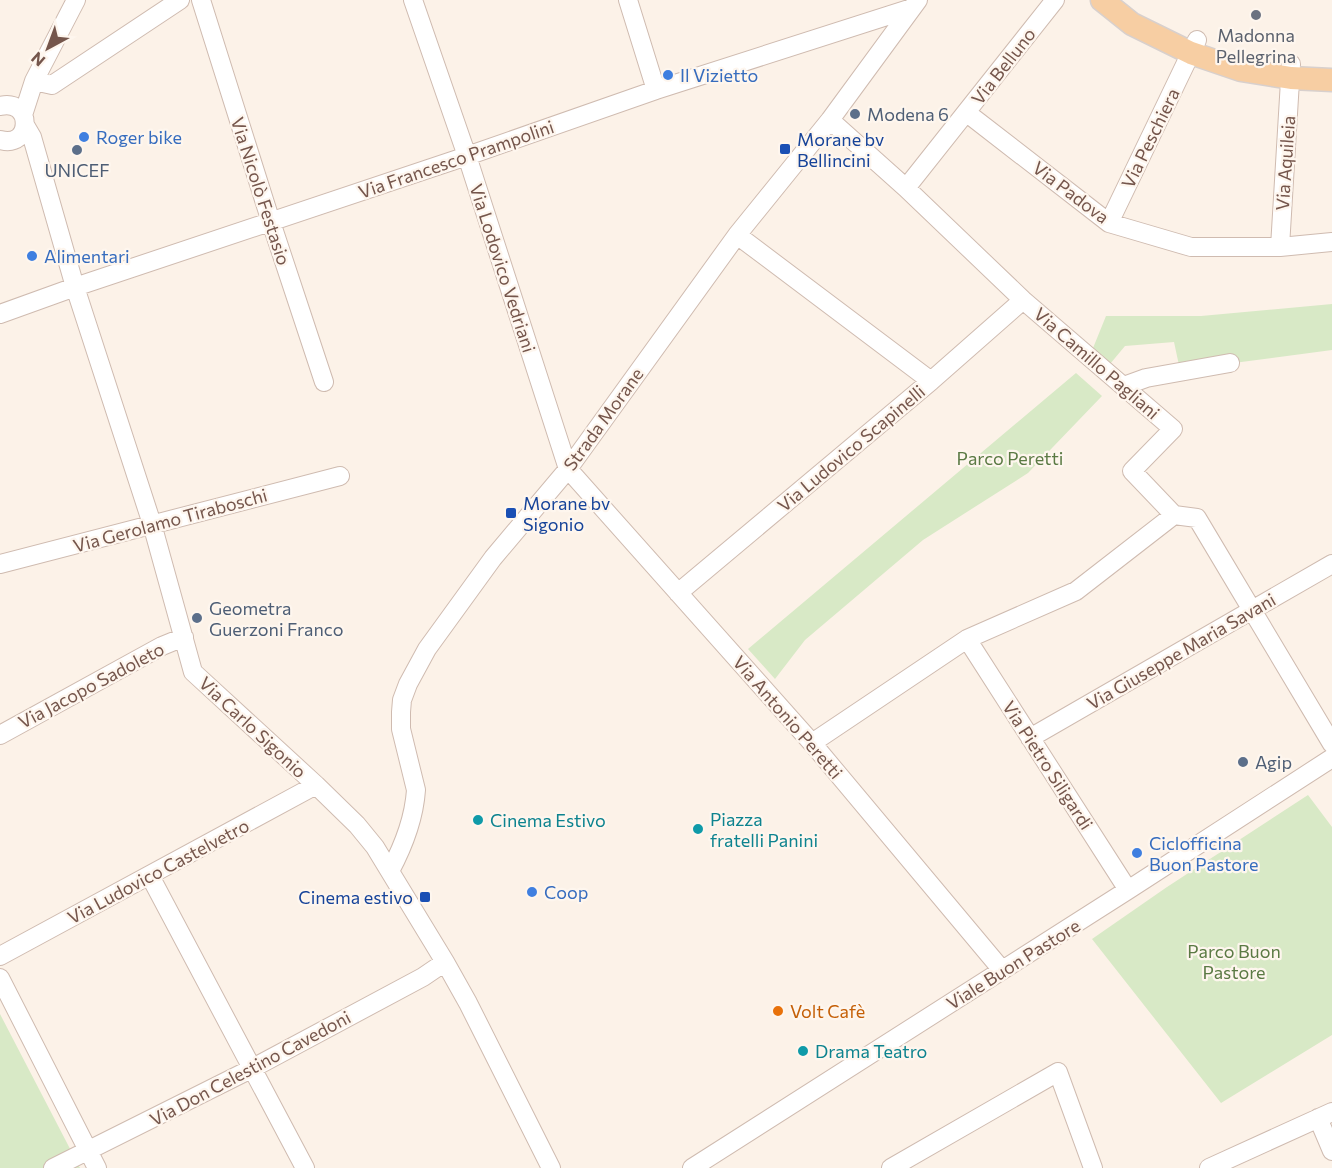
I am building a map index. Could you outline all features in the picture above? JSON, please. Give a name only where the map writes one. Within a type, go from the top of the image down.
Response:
[{"type":"main road","points":[[1102,0],[1132,24],[1194,47],[1244,56],[1291,71],[1332,80]]},
{"type":"main road","points":[[1127,0],[1194,47]]},
{"type":"main road","points":[[1291,71],[1332,66]]},
{"type":"street","points":[[4,143],[20,136],[34,81],[76,0]]},
{"type":"street","points":[[34,81],[52,85],[180,0]]},
{"type":"street","name":"Via Nicolò Festasio","points":[[201,0],[270,222],[324,382]]},
{"type":"street","name":"Via Lodovico Vedriani","points":[[413,0],[467,156],[568,469]]},
{"type":"street","points":[[628,0],[656,90]]},
{"type":"street","name":"Via Belluno","points":[[906,188],[1055,0]]},
{"type":"street","name":"Via Francesco Prampolini","points":[[0,314],[75,286],[915,4]]},
{"type":"street","name":"Strada Morane","points":[[390,871],[409,830],[416,790],[401,729],[402,700],[427,649],[477,579],[568,469],[737,235],[830,120],[915,4]]},
{"type":"street","name":"Via Peschiera","points":[[1109,223],[1194,47]]},
{"type":"street","name":"Via Aquileia","points":[[1280,247],[1291,71]]},
{"type":"street","points":[[3,106],[34,81]]},
{"type":"street","points":[[3,106],[16,108],[24,120]]},
{"type":"street","name":"Via Padova","points":[[967,113],[1109,223],[1191,246],[1280,247],[1332,242]]},
{"type":"street","name":"Via Carlo Sigonio","points":[[24,120],[32,137],[75,286],[152,524],[194,672],[316,785],[357,825],[375,847],[468,1003],[551,1168]]},
{"type":"street","name":"Via Camillo Pagliani","points":[[830,120],[906,188],[1023,300],[1173,429],[1132,471],[1174,515],[1197,518],[1332,744]]},
{"type":"street","name":"Via Carlo Sigonio","points":[[4,143],[22,146],[40,167]]},
{"type":"street","points":[[737,235],[931,381]]},
{"type":"street","name":"Via Ludovico Scapinelli","points":[[678,593],[931,381],[1023,300]]},
{"type":"street","points":[[1124,386],[1146,378],[1230,363]]},
{"type":"street","name":"Via Antonio Peretti","points":[[568,469],[812,743],[1002,970]]},
{"type":"street","name":"Via Gerolamo Tiraboschi","points":[[0,564],[340,476]]},
{"type":"street","points":[[812,743],[967,639],[1076,591],[1174,515]]},
{"type":"street","name":"Via Giuseppe Maria Savani","points":[[1030,738],[1332,564]]},
{"type":"street","name":"Via Jacopo Sadoleto","points":[[0,735],[162,646],[184,637]]},
{"type":"street","name":"Via Pietro Siligardi","points":[[967,639],[1128,890]]},
{"type":"street","name":"Viale Buon Pastore","points":[[692,1168],[1332,758]]},
{"type":"street","name":"Via Ludovico Castelvetro","points":[[0,956],[316,785]]},
{"type":"street","points":[[150,876],[305,1168]]},
{"type":"street","name":"Via Don Celestino Cavedoni","points":[[53,1168],[253,1068],[423,977],[445,962]]},
{"type":"street","points":[[0,978],[97,1168]]},
{"type":"street","points":[[891,1168],[1058,1072],[1094,1168]]},
{"type":"street","points":[[1209,1168],[1325,1115],[1332,1151]]},
{"type":"green space","points":[[1332,304],[1332,350],[1180,370],[1174,342],[1125,346],[1110,364],[1091,353],[1106,316],[1201,316]]},
{"type":"green space","name":"Parco Peretti","points":[[1076,373],[1102,396],[1028,473],[923,540],[805,640],[775,679],[748,649]]},
{"type":"green space","name":"Parco Buon Pastore","points":[[1308,795],[1332,827],[1332,1035],[1221,1103],[1092,939]]},
{"type":"green space","points":[[0,1014],[80,1168],[0,1168]]},
{"type":"place","name":"Madonna Pellegrina","points":[[1256,15]]},
{"type":"place","name":"Il Vizietto","points":[[668,75]]},
{"type":"place","name":"Modena 6","points":[[855,114]]},
{"type":"place","name":"Roger bike","points":[[84,137]]},
{"type":"place","name":"Morane bv Bellincini","points":[[785,149]]},
{"type":"place","name":"UNICEF","points":[[77,150]]},
{"type":"place","name":"Alimentari","points":[[32,256]]},
{"type":"place","name":"Morane bv Sigonio","points":[[511,513]]},
{"type":"place","name":"Geometra Guerzoni Franco","points":[[197,618]]},
{"type":"place","name":"Agip","points":[[1243,762]]},
{"type":"place","name":"Cinema Estivo","points":[[478,820]]},
{"type":"place","name":"Piazza fratelli Panini","points":[[698,829]]},
{"type":"place","name":"Ciclofficina Buon Pastore","points":[[1137,853]]},
{"type":"place","name":"Coop","points":[[532,892]]},
{"type":"place","name":"Cinema estivo","points":[[425,897]]},
{"type":"place","name":"Volt Cafè","points":[[778,1011]]},
{"type":"place","name":"Drama Teatro","points":[[803,1051]]}]
